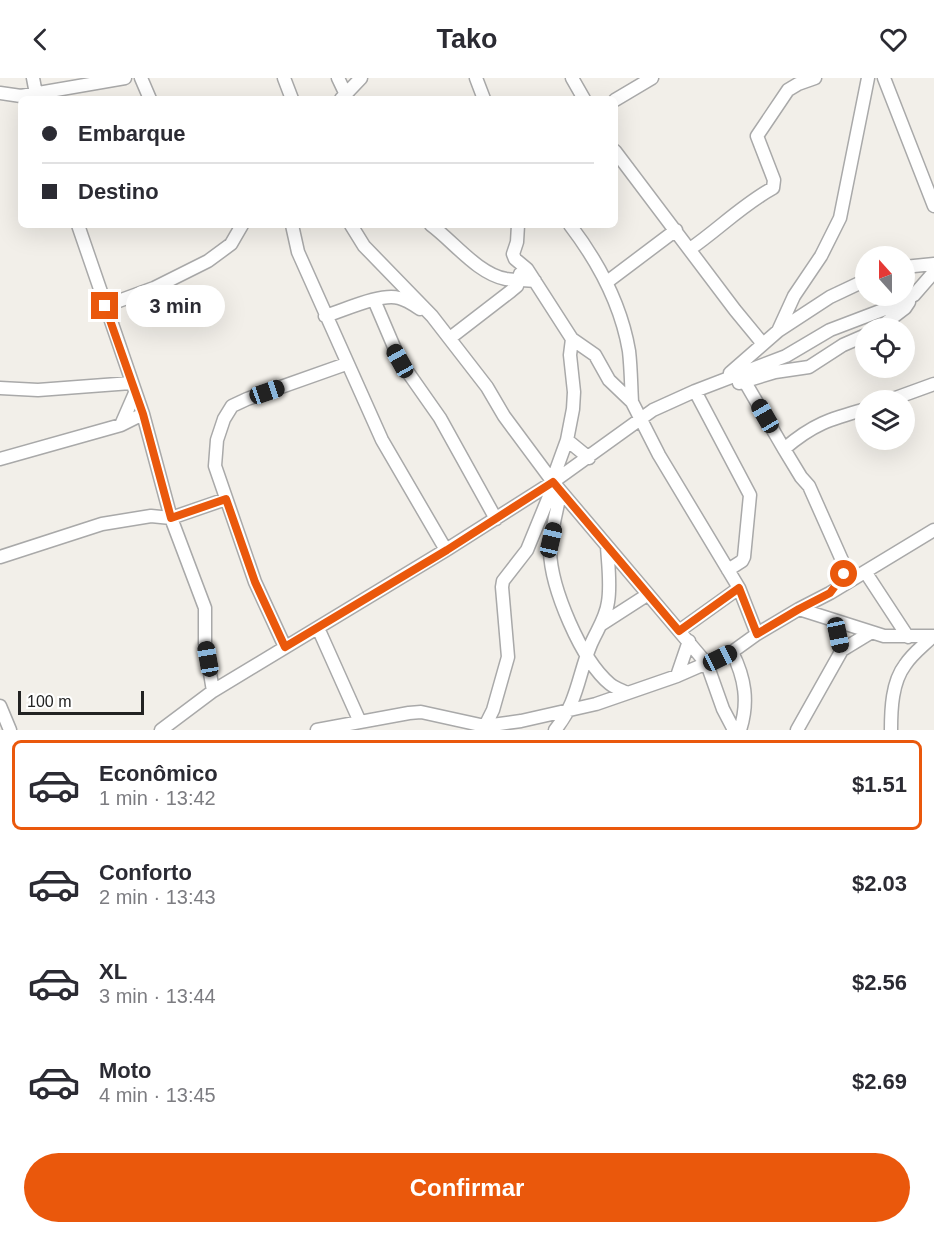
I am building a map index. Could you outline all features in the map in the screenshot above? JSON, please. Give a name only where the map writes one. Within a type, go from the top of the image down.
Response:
[{"type":"street","points":[[30,96],[33,78]]},
{"type":"street","points":[[35,96],[125,78]]},
{"type":"street","points":[[141,78],[149,96]]},
{"type":"street","points":[[284,78],[288,96]]},
{"type":"street","points":[[338,78],[345,96]]},
{"type":"street","points":[[346,96],[361,78]]},
{"type":"street","points":[[476,78],[483,96]]},
{"type":"street","points":[[572,78],[582,96]]},
{"type":"street","points":[[618,98],[651,78]]},
{"type":"street","points":[[690,249],[717,230],[744,206],[773,188],[774,180],[757,136],[788,90],[815,78]]},
{"type":"street","points":[[778,331],[794,296],[821,256],[840,218],[868,78]]},
{"type":"street","points":[[885,78],[934,206]]},
{"type":"street","points":[[0,93],[22,96]]},
{"type":"street","points":[[621,169],[676,230],[763,344]]},
{"type":"street","points":[[79,228],[143,414],[171,518],[205,608],[205,643],[213,691]]},
{"type":"street","points":[[105,306],[154,288],[208,261],[231,244],[240,228]]},
{"type":"street","points":[[293,228],[298,252],[382,441],[447,550]]},
{"type":"street","points":[[353,228],[364,246],[432,316],[450,338],[487,387],[504,416],[556,485],[707,664],[723,709],[734,730]]},
{"type":"street","points":[[435,228],[458,247],[472,263],[495,276],[535,281]]},
{"type":"street","points":[[518,228],[513,254],[515,259],[535,281],[572,339],[595,355],[609,380],[632,402],[664,464],[739,588],[757,634]]},
{"type":"street","points":[[572,228],[608,282],[613,295],[628,345],[632,402]]},
{"type":"street","points":[[582,242],[584,228]]},
{"type":"street","points":[[608,282],[676,230]]},
{"type":"street","points":[[450,338],[517,286],[521,264]]},
{"type":"street","points":[[915,266],[934,264]]},
{"type":"street","points":[[915,294],[934,272]]},
{"type":"street","points":[[718,381],[778,331],[830,297],[855,285]]},
{"type":"street","points":[[326,316],[374,300],[393,297],[402,298],[432,316]]},
{"type":"street","points":[[374,300],[400,361],[440,418],[496,519]]},
{"type":"street","points":[[160,730],[213,691],[556,485],[641,418],[669,401],[786,356],[830,330],[894,306]]},
{"type":"street","points":[[892,318],[906,306]]},
{"type":"street","points":[[572,339],[570,355],[574,392],[567,440],[555,473],[552,563],[561,605],[587,654],[604,679],[612,686],[627,693]]},
{"type":"street","points":[[718,381],[723,385],[745,382],[775,372],[809,367],[855,340]]},
{"type":"street","points":[[285,647],[255,582],[215,466],[217,440],[224,419],[232,406],[346,364]]},
{"type":"street","points":[[745,382],[813,493],[845,567],[844,574],[830,593]]},
{"type":"street","points":[[915,391],[934,384]]},
{"type":"street","points":[[0,388],[38,390],[133,388]]},
{"type":"street","points":[[121,425],[133,388]]},
{"type":"street","points":[[695,391],[750,495],[744,557],[742,561],[728,570]]},
{"type":"street","points":[[784,449],[803,433],[827,420],[855,412]]},
{"type":"street","points":[[0,459],[121,425],[143,414]]},
{"type":"street","points":[[772,428],[803,433]]},
{"type":"street","points":[[567,440],[589,458]]},
{"type":"street","points":[[484,728],[496,701],[508,657],[503,581],[527,550],[550,494],[556,485]]},
{"type":"street","points":[[0,557],[102,524],[151,516],[171,518],[226,499]]},
{"type":"street","points":[[317,730],[421,712],[484,728],[521,722],[596,704],[677,676],[732,652],[757,634],[861,575],[934,530]]},
{"type":"street","points":[[558,729],[578,687],[587,654],[602,624],[609,600],[607,546]]},
{"type":"street","points":[[845,567],[861,575],[908,636]]},
{"type":"street","points":[[679,631],[739,588]]},
{"type":"street","points":[[602,624],[647,595]]},
{"type":"street","points":[[799,609],[870,633],[932,640]]},
{"type":"street","points":[[835,621],[842,650]]},
{"type":"street","points":[[318,628],[360,722]]},
{"type":"street","points":[[797,730],[842,650],[870,633]]},
{"type":"street","points":[[891,730],[895,686],[899,674],[905,664],[932,640]]},
{"type":"street","points":[[677,676],[689,641]]},
{"type":"street","points":[[732,652],[743,676],[746,695],[745,712],[740,730]]},
{"type":"street","points":[[0,706],[10,730]]},
{"type":"route","points":[[105,306],[143,414],[171,518],[226,499],[255,582],[285,647],[447,550],[553,482],[679,631],[739,588],[757,634],[830,593],[844,574]]}]
